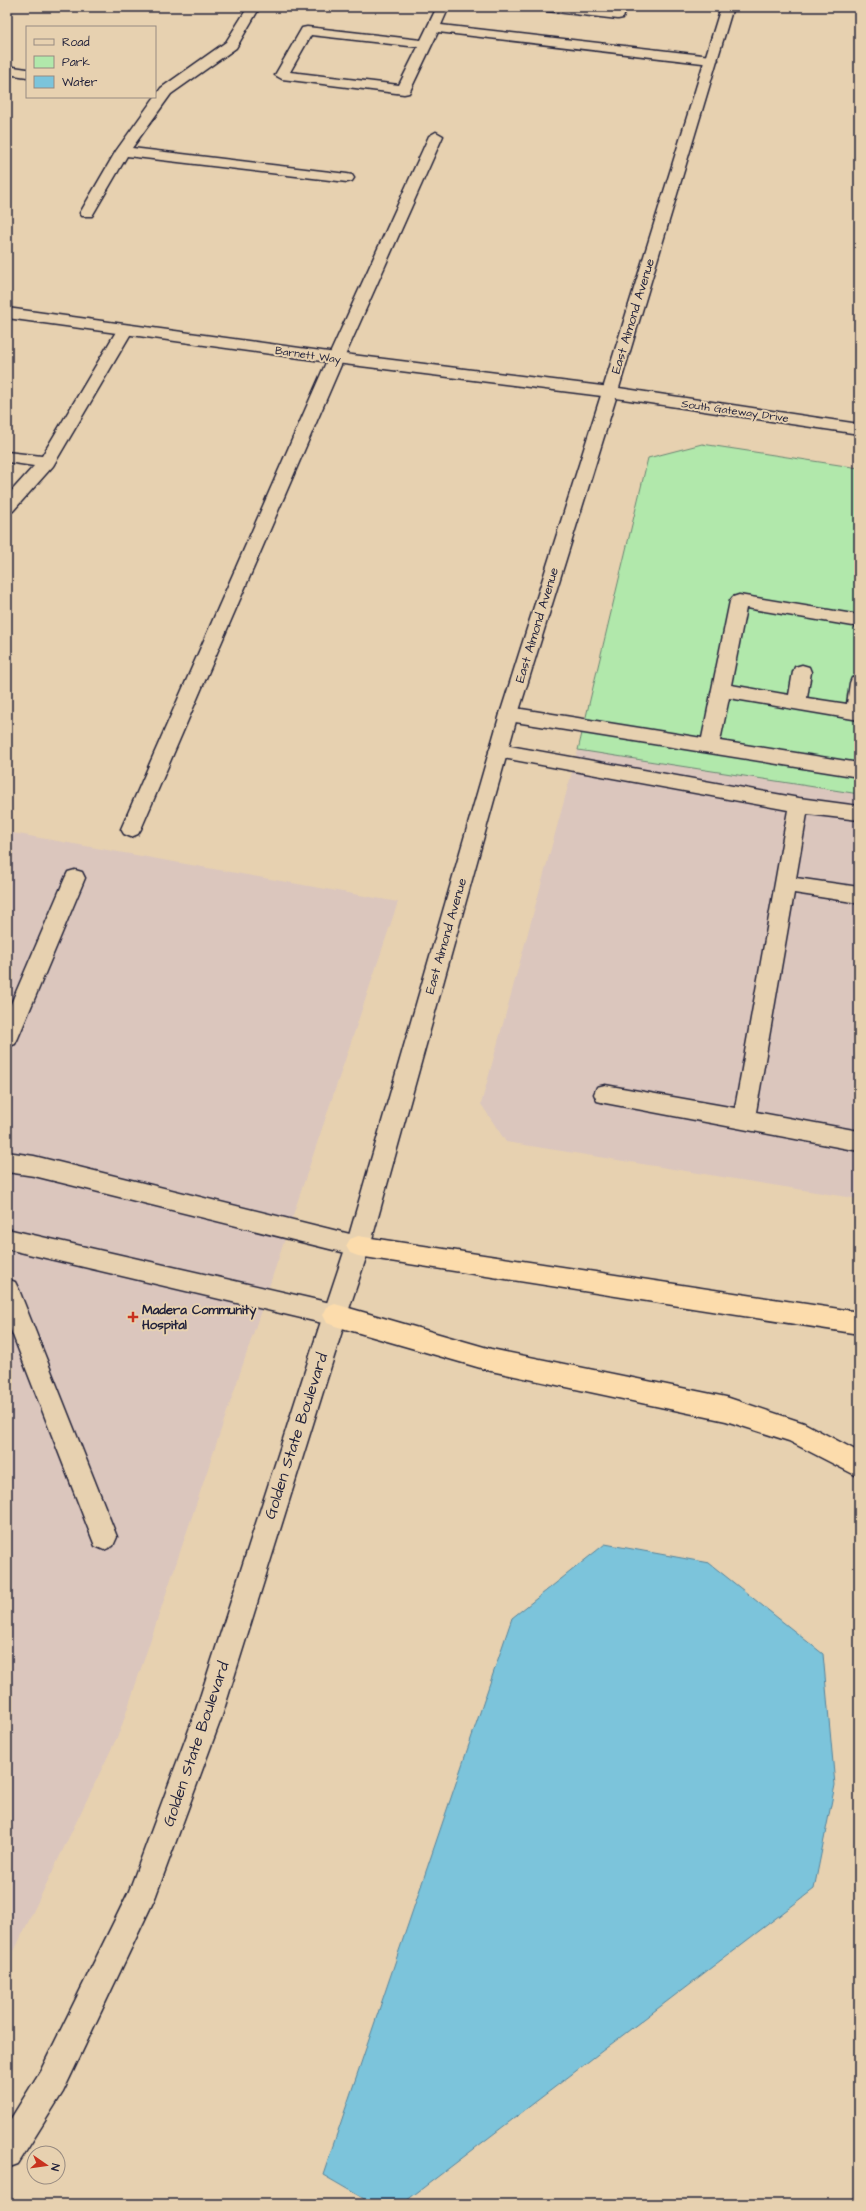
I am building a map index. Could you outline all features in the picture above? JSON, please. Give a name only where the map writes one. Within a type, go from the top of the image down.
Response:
[{"type":"highway","points":[[358,1246],[859,1323]]},
{"type":"highway","points":[[335,1315],[491,1360],[726,1409],[795,1431],[859,1465]]},
{"type":"main road","points":[[87,213],[161,90],[231,46],[254,7]]},
{"type":"main road","points":[[426,44],[307,31],[282,75],[404,90],[426,44],[443,7]]},
{"type":"main road","points":[[548,7],[618,15],[621,7]]},
{"type":"main road","name":"East Almond Avenue","points":[[335,1315],[358,1246],[509,714],[610,392],[727,7]]},
{"type":"main road","points":[[433,28],[711,60]]},
{"type":"main road","points":[[7,70],[26,73]]},
{"type":"main road","points":[[130,829],[336,358],[436,136]]},
{"type":"main road","points":[[123,152],[347,178]]},
{"type":"main road","name":"Barnett Way","points":[[7,313],[336,358],[610,392]]},
{"type":"main road","points":[[7,507],[47,462],[125,330]]},
{"type":"main road","name":"South Gateway Drive","points":[[610,392],[859,429]]},
{"type":"main road","points":[[7,457],[47,462]]},
{"type":"main road","points":[[710,745],[739,601],[810,619],[859,621]]},
{"type":"main road","points":[[798,703],[802,672]]},
{"type":"main road","points":[[721,690],[857,713],[859,683]]},
{"type":"main road","points":[[509,714],[859,770]]},
{"type":"main road","points":[[499,750],[799,805],[859,814]]},
{"type":"main road","points":[[744,1119],[799,805]]},
{"type":"main road","points":[[7,1038],[75,878]]},
{"type":"main road","points":[[786,884],[859,895]]},
{"type":"main road","points":[[604,1094],[744,1119],[859,1142]]},
{"type":"main road","points":[[7,1162],[34,1166],[358,1246]]},
{"type":"main road","points":[[7,1239],[335,1315]]},
{"type":"main road","points":[[7,1290],[104,1537]]},
{"type":"main road","name":"Golden State Boulevard","points":[[7,2153],[52,2081],[141,1898],[206,1719],[335,1315]]},
{"type":"shaded area","points":[[578,750],[859,794],[859,1199],[506,1142],[481,1104]]},
{"type":"shaded area","name":"Madera Community Hospital","points":[[7,832],[398,902],[120,1731],[7,1966]]},
{"type":"green space","points":[[702,444],[859,468],[859,794],[578,750],[648,458]]},
{"type":"water","points":[[605,1544],[709,1563],[823,1654],[835,1785],[814,1889],[402,2204],[373,2204],[323,2175],[512,1618]]},
{"type":"place","name":"Madera Community Hospital","points":[[133,1317]]}]
